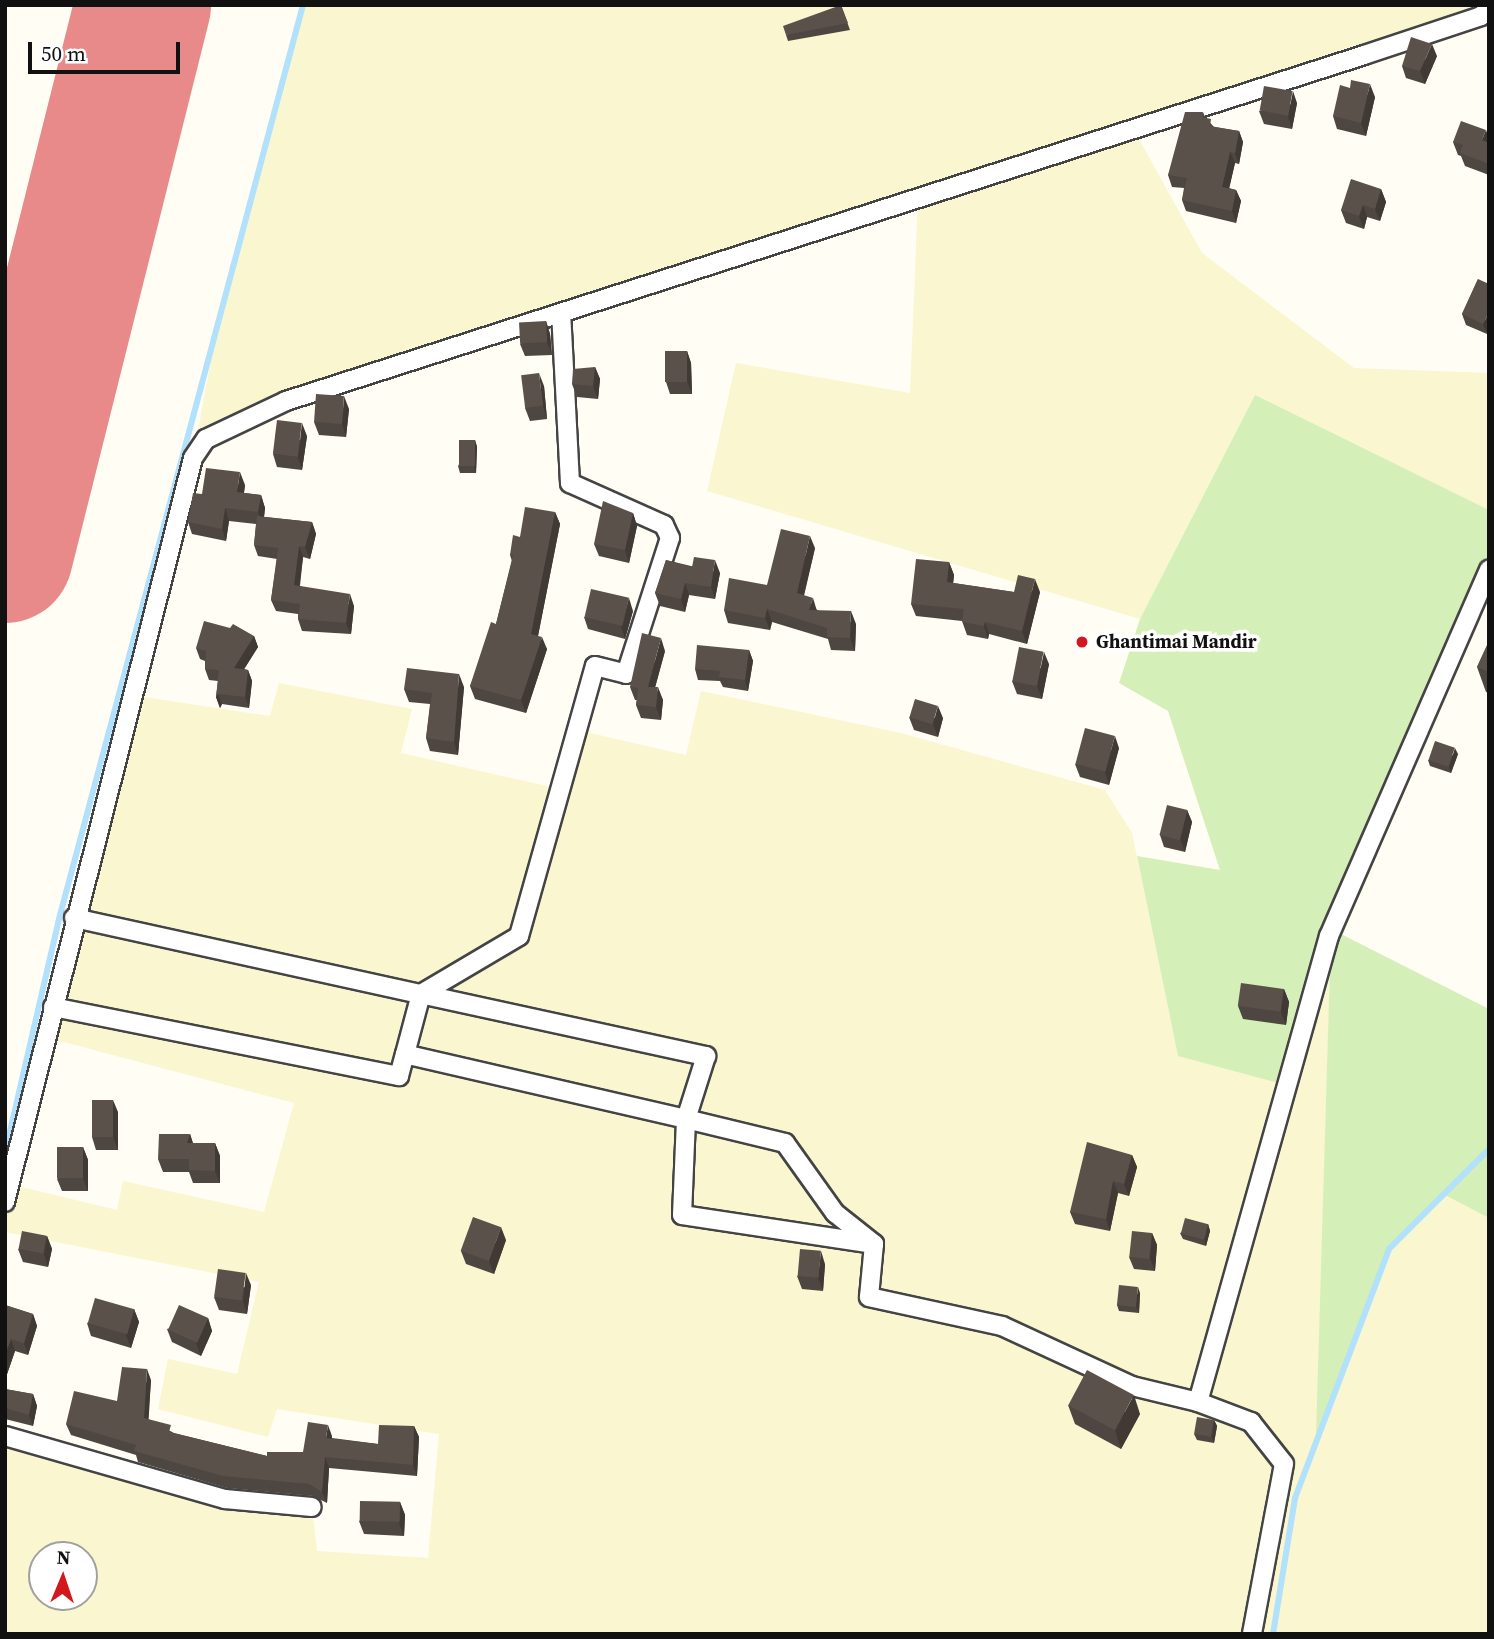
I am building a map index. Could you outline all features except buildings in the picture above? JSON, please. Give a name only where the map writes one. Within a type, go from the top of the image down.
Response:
[{"type":"street","points":[[5,1202],[74,918],[193,458],[206,439],[286,401],[1377,51],[1482,16],[1489,9]]},
{"type":"street","points":[[53,1007],[399,1076],[422,994],[519,936],[595,666],[626,674],[670,538],[664,525],[570,483],[561,314]]},
{"type":"street","points":[[1198,1402],[1329,936],[1489,569]]},
{"type":"street","points":[[74,918],[706,1056],[686,1119],[682,1215],[874,1244]]},
{"type":"street","points":[[405,1054],[785,1143],[835,1213],[874,1244]]},
{"type":"street","points":[[874,1244],[869,1297],[1002,1326],[1132,1386],[1198,1402],[1251,1422],[1284,1464],[1252,1634]]},
{"type":"street","points":[[5,1436],[225,1499],[312,1507]]},
{"type":"shaded area","points":[[303,5],[1489,5],[1134,130],[1202,253],[1354,368],[1489,373],[1489,510],[1255,395],[1140,619],[707,491],[736,363],[910,393],[918,199],[228,425],[193,458],[216,333]]},
{"type":"shaded area","points":[[279,683],[412,709],[401,753],[560,789],[577,730],[686,755],[701,691],[901,733],[1105,790],[1132,833],[1178,1056],[1331,930],[1317,1433],[1389,1249],[1443,1194],[1489,1218],[1489,1634],[5,1634],[5,1436],[225,1499],[312,1507],[317,1551],[428,1558],[439,1434],[277,1409],[268,1437],[158,1409],[168,1359],[237,1374],[259,1282],[5,1232],[9,1184],[117,1210],[123,1181],[264,1212],[294,1103],[45,1037],[131,695],[270,716]]},
{"type":"green space","points":[[1255,395],[1489,510],[1489,569],[1331,929],[1489,1009],[1489,1218],[1443,1194],[1389,1249],[1316,1436],[1331,932],[1290,1086],[1178,1056],[1137,856],[1220,870],[1168,711],[1119,683],[1140,619]]},
{"type":"waterway","points":[[5,1153],[60,915],[303,5]]},
{"type":"waterway","points":[[1273,1634],[1295,1498],[1389,1249],[1489,1149]]},
{"type":"runway","points":[[5,555],[143,5]]},
{"type":"place","name":"Ghantimai Mandir","points":[[1082,642]]}]
